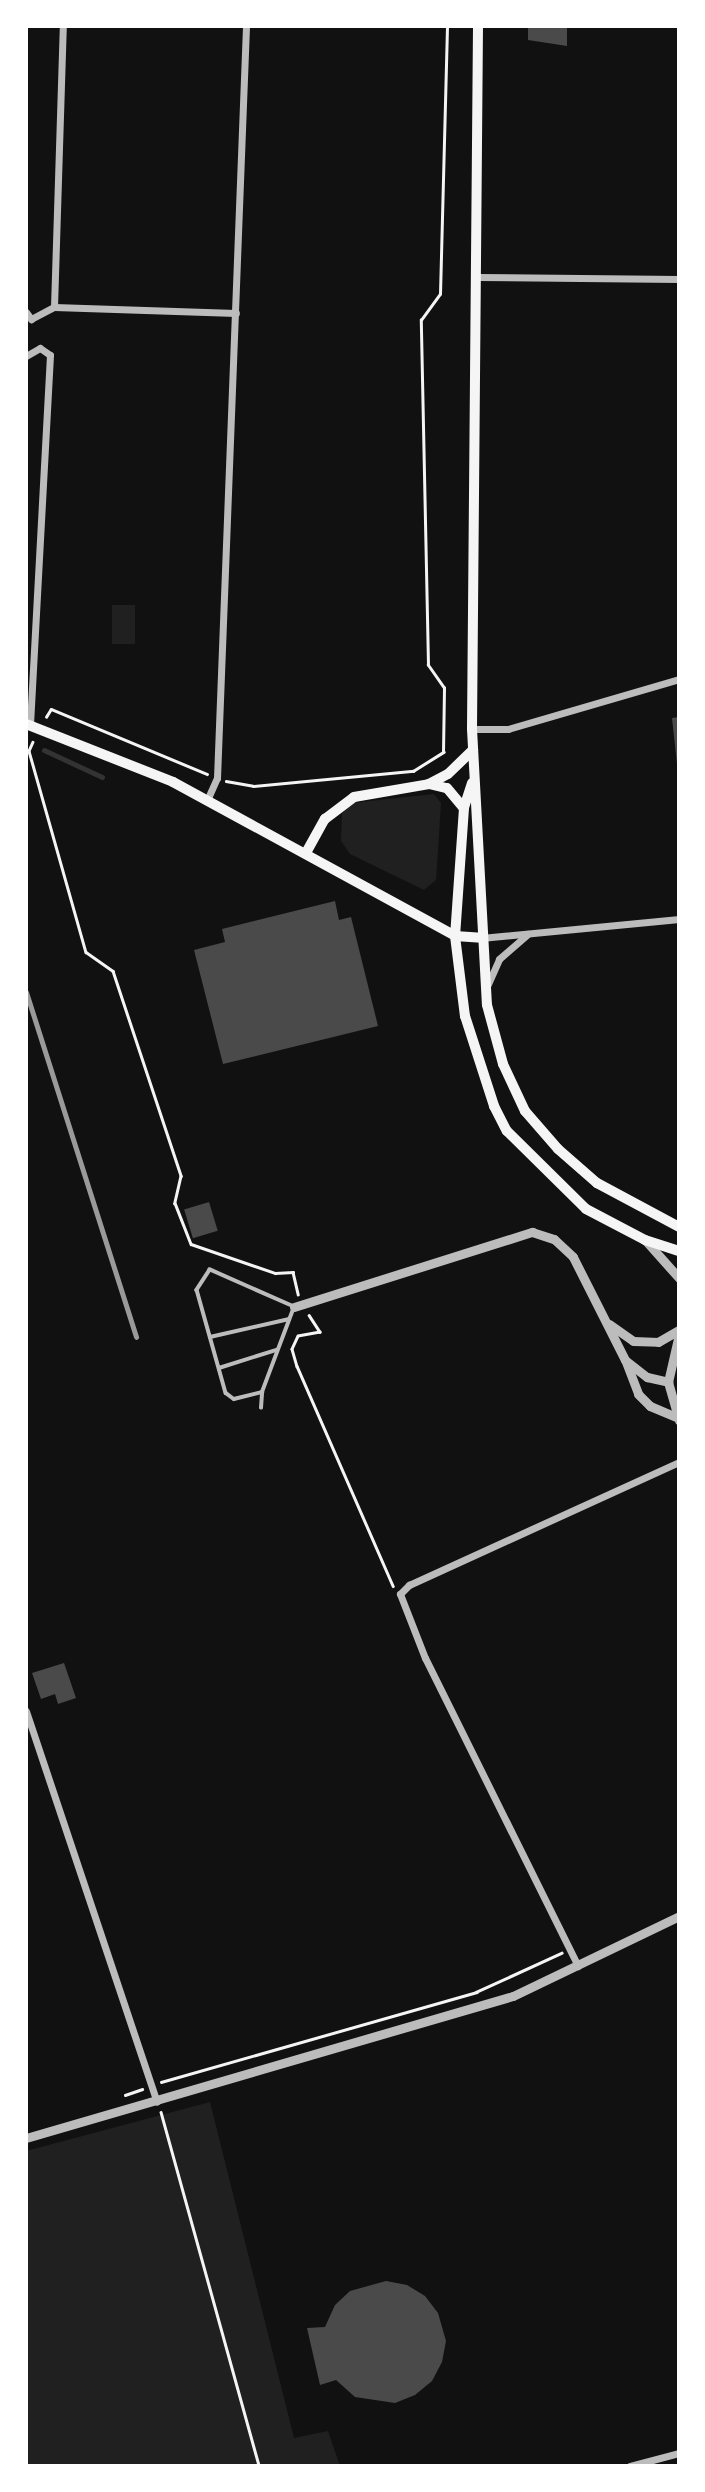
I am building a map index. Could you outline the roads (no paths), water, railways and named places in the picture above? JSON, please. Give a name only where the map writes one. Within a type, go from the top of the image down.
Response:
[{"type":"main road","points":[[478,26],[478,277],[472,729],[485,993],[503,1064],[525,1111],[597,1183],[679,1227]]},
{"type":"main road","points":[[32,725],[208,798],[455,936],[481,938]]},
{"type":"main road","points":[[307,851],[325,819],[354,797],[429,784],[448,774],[473,750]]},
{"type":"main road","points":[[473,778],[464,808],[455,936],[458,978],[474,1052],[507,1131],[586,1209],[645,1240],[679,1251]]},
{"type":"main road","points":[[429,784],[447,788],[464,808]]},
{"type":"street","points":[[54,307],[62,26]]},
{"type":"street","points":[[208,798],[217,778],[246,26]]},
{"type":"street","points":[[478,277],[677,279]]},
{"type":"street","points":[[28,316],[54,307],[236,313]]},
{"type":"street","points":[[26,356],[40,348],[50,355],[32,725]]},
{"type":"street","points":[[472,729],[508,729],[679,678]]},
{"type":"street","points":[[481,938],[679,919]]},
{"type":"street","points":[[485,993],[499,959],[528,934]]},
{"type":"street","points":[[298,1306],[532,1232],[554,1239],[573,1257],[607,1322],[638,1394],[650,1406],[677,1418]]},
{"type":"street","points":[[645,1240],[679,1278]]},
{"type":"street","points":[[607,1322],[633,1341],[658,1342],[679,1332]]},
{"type":"street","points":[[677,1418],[668,1382],[679,1332]]},
{"type":"street","points":[[625,1360],[647,1377],[668,1382],[679,1376]]},
{"type":"street","points":[[668,1382],[679,1399]]},
{"type":"street","points":[[578,1966],[421,1649],[400,1594],[409,1585],[679,1462]]},
{"type":"street","points":[[26,1712],[157,2102]]},
{"type":"street","points":[[26,2138],[465,2012],[578,1966],[679,1916]]},
{"type":"street","points":[[630,2466],[679,2453]]},
{"type":"lane","points":[[261,1408],[262,1392],[290,1318],[298,1306],[210,1270],[197,1290],[229,1398],[262,1392]]},
{"type":"lane","points":[[210,1337],[290,1318]]},
{"type":"lane","points":[[219,1368],[263,1357],[278,1348]]},
{"type":"waterway","points":[[44,750],[102,777]]},
{"type":"railway","points":[[26,992],[136,1337]]}]
